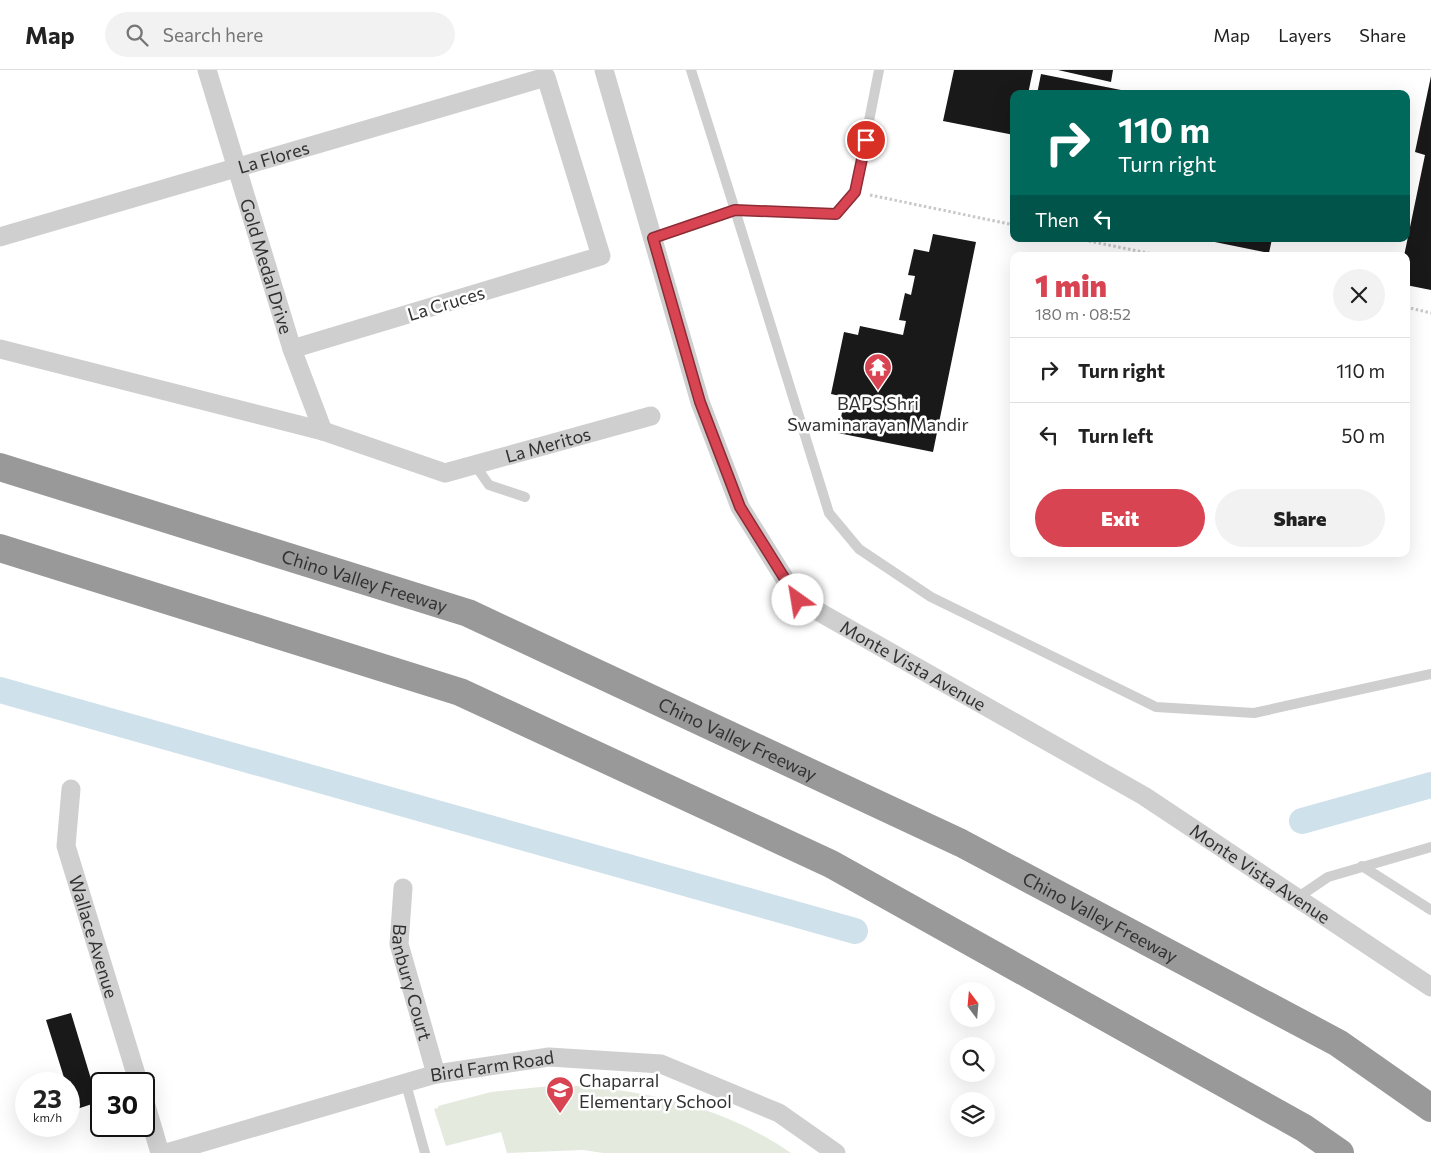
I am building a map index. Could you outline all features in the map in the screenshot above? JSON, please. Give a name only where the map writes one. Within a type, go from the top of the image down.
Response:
[{"type":"highway","name":"Chino Valley Freeway","points":[[0,467],[468,613],[961,843],[1338,1043],[1431,1108]]},
{"type":"highway","points":[[0,548],[460,692],[831,864],[1304,1128],[1340,1153]]},
{"type":"street","name":"Gold Medal Drive","points":[[207,70],[292,350],[323,431]]},
{"type":"street","name":"Monte Vista Avenue","points":[[604,70],[700,402],[740,507],[798,600],[1144,796],[1431,987]]},
{"type":"street","name":"La Flores","points":[[0,237],[546,77],[601,256]]},
{"type":"street","name":"La Cruces","points":[[292,350],[601,256]]},
{"type":"street","points":[[0,349],[323,431]]},
{"type":"street","name":"La Meritos","points":[[323,431],[445,473],[651,416]]},
{"type":"street","name":"Wallace Avenue","points":[[71,788],[66,846],[135,1072]]},
{"type":"street","name":"Banbury Court","points":[[403,888],[399,944],[436,1074]]},
{"type":"street","name":"Bird Farm Road","points":[[166,1153],[436,1074],[549,1057],[661,1064],[779,1113],[836,1153]]},
{"type":"street","points":[[155,1136],[160,1153]]},
{"type":"lane","points":[[691,70],[828,513],[859,550],[931,596],[1156,707],[1254,713],[1431,674]]},
{"type":"lane","points":[[653,238],[735,210],[836,214],[855,192],[879,70]]},
{"type":"lane","points":[[474,465],[489,485],[524,497]]},
{"type":"lane","points":[[1297,898],[1328,877],[1431,847]]},
{"type":"lane","points":[[1362,866],[1431,910]]},
{"type":"lane","points":[[406,1084],[425,1153]]},
{"type":"path","points":[[855,192],[1010,224]]},
{"type":"path","points":[[1094,242],[1142,252]]},
{"type":"path","points":[[1410,308],[1431,312]]},
{"type":"shaded area","name":"Chaparral Elementary School","points":[[560,1085],[621,1091],[680,1102],[709,1111],[737,1123],[765,1136],[791,1153],[603,1153],[583,1150],[507,1153],[501,1132],[446,1146],[434,1109],[438,1108],[438,1106],[491,1092]]},
{"type":"building","points":[[954,70],[1033,70],[1029,90],[1010,90],[1010,134],[943,121]]},
{"type":"building","points":[[1058,70],[1113,70],[1111,82]]},
{"type":"building","points":[[1041,74],[1121,90],[1038,90]]},
{"type":"building","points":[[1431,76],[1431,290],[1410,286],[1410,252],[1405,252],[1407,242],[1410,242],[1410,227],[1425,155],[1415,152]]},
{"type":"building","points":[[933,234],[976,242],[933,452],[838,433],[845,397],[831,394],[844,332],[858,335],[860,326],[903,335],[906,321],[899,320],[905,293],[911,295],[915,276],[908,275],[914,249],[929,252]]},
{"type":"building","points":[[1215,242],[1271,242],[1269,252]]},
{"type":"building","points":[[71,1013],[90,1076],[90,1105],[80,1108],[80,1072],[62,1072],[46,1020]]},
{"type":"waterway","points":[[0,690],[855,931]]},
{"type":"waterway","points":[[1302,821],[1431,785]]},
{"type":"place","name":"BAPS Shri Swaminarayan Mandir","points":[[878,391]]},
{"type":"place","name":"Chaparral Elementary School","points":[[560,1114]]},
{"type":"route","points":[[798,600],[740,507],[700,402],[653,238],[735,210],[836,214],[855,192],[866,140]]}]
